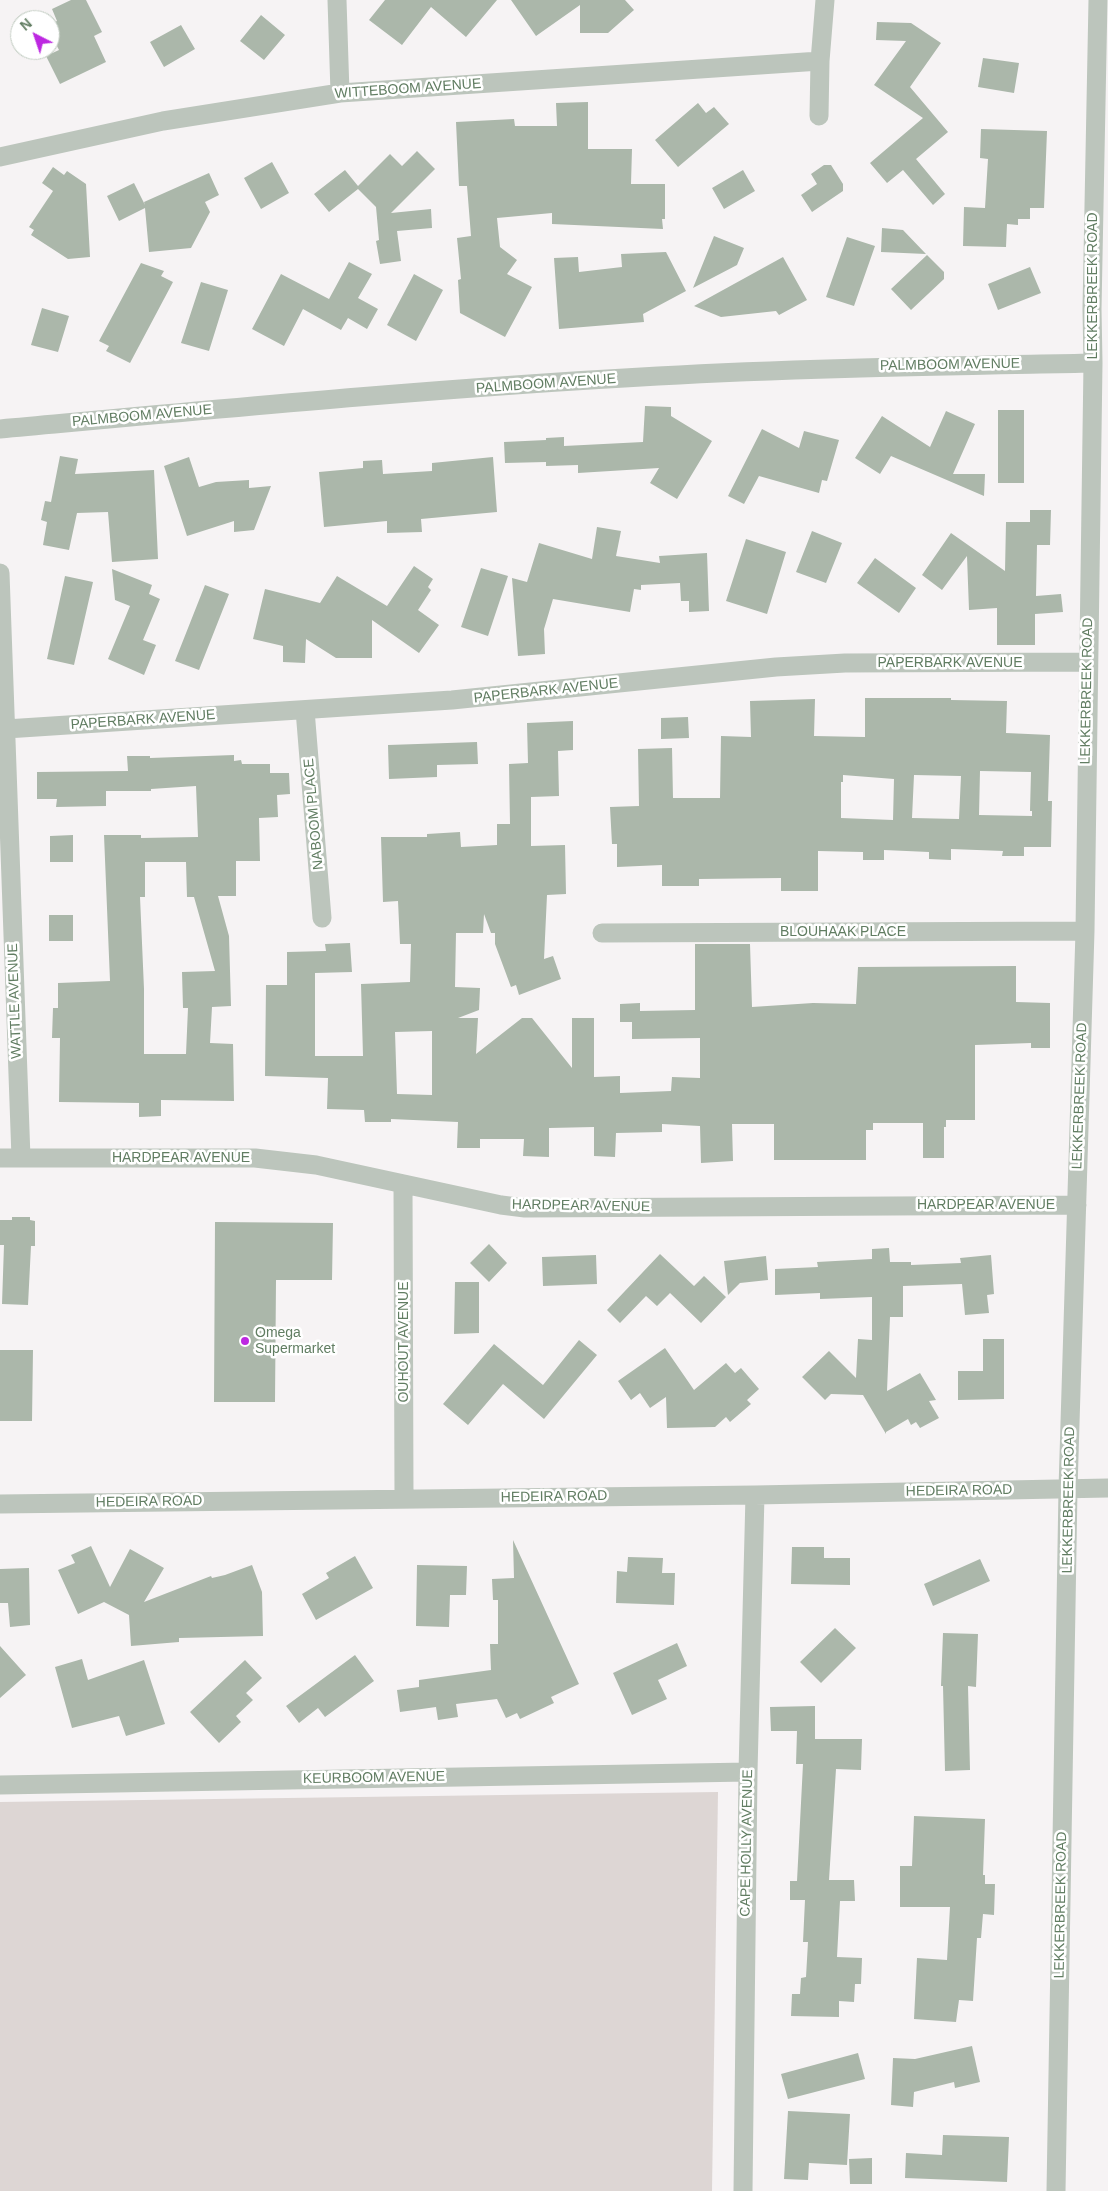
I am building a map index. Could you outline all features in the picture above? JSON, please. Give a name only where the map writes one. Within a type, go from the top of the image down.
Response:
[{"type":"street","points":[[337,0],[340,93]]},
{"type":"street","points":[[819,116],[820,61],[825,0]]},
{"type":"street","name":"LEKKERBREEK ROAD","points":[[1056,2191],[1068,1489],[1085,931],[1087,662],[1098,0]]},
{"type":"street","name":"WITTEBOOM AVENUE","points":[[0,157],[163,121],[340,93],[820,61]]},
{"type":"street","name":"PALMBOOM AVENUE","points":[[0,429],[360,396],[657,376],[846,368],[1093,363]]},
{"type":"street","name":"WATTLE AVENUE","points":[[0,574],[21,1158]]},
{"type":"street","name":"PAPERBARK AVENUE","points":[[6,729],[452,700],[796,666],[845,663],[1087,662]]},
{"type":"street","name":"NABOOM PLACE","points":[[305,710],[322,918]]},
{"type":"street","name":"BLOUHAAK PLACE","points":[[602,933],[1085,931]]},
{"type":"street","name":"HARDPEAR AVENUE","points":[[0,1158],[255,1158],[316,1165],[501,1205],[525,1208],[1077,1204]]},
{"type":"street","name":"OUHOUT AVENUE","points":[[403,1184],[404,1499]]},
{"type":"street","name":"HEDEIRA ROAD","points":[[0,1504],[755,1496],[1108,1488]]},
{"type":"street","name":"CAPE HOLLY AVENUE","points":[[743,2191],[748,1772],[755,1496]]},
{"type":"street","name":"KEURBOOM AVENUE","points":[[0,1785],[748,1772]]},
{"type":"shaded area","points":[[718,1792],[712,2191],[0,2191],[0,1802]]},
{"type":"building","points":[[71,0],[86,0],[102,32],[94,36],[106,62],[60,84],[48,60],[60,60],[60,10],[52,9]]},
{"type":"building","points":[[385,0],[497,0],[466,37],[431,7],[402,45],[369,20]]},
{"type":"building","points":[[511,0],[625,0],[634,10],[608,33],[580,33],[580,5],[536,36]]},
{"type":"building","points":[[261,15],[285,35],[264,60],[240,41]]},
{"type":"building","points":[[877,22],[911,23],[941,43],[910,87],[948,132],[916,159],[945,194],[933,205],[903,170],[887,183],[870,163],[923,118],[874,85],[906,41],[876,40]]},
{"type":"building","points":[[181,25],[195,49],[164,67],[150,42]]},
{"type":"building","points":[[983,58],[1019,63],[1014,93],[978,87]]},
{"type":"building","points":[[588,102],[588,149],[632,149],[631,184],[665,184],[665,219],[662,219],[663,229],[552,224],[552,213],[497,218],[500,247],[517,260],[507,274],[532,287],[505,337],[460,313],[458,280],[461,279],[457,238],[471,236],[467,186],[459,186],[456,122],[514,119],[515,126],[557,126],[556,103]]},
{"type":"building","points":[[698,103],[706,113],[714,107],[729,124],[678,167],[655,140]]},
{"type":"building","points":[[981,129],[1047,131],[1044,208],[1030,208],[1030,219],[1018,219],[1018,225],[1007,224],[1006,247],[963,246],[964,207],[985,208],[988,159],[980,158]]},
{"type":"building","points":[[417,151],[435,169],[391,213],[431,209],[432,228],[397,231],[401,261],[380,264],[376,241],[379,240],[376,207],[358,189],[329,212],[314,194],[345,170],[358,186],[390,154],[402,166]]},
{"type":"building","points":[[272,162],[289,193],[261,209],[244,178]]},
{"type":"building","points":[[824,165],[831,165],[843,184],[843,191],[812,212],[801,195],[817,184],[811,174]]},
{"type":"building","points":[[53,167],[64,175],[67,171],[86,184],[90,257],[68,259],[31,235],[34,230],[29,227],[53,191],[42,183]]},
{"type":"building","points":[[743,170],[755,191],[724,209],[712,188]]},
{"type":"building","points":[[209,173],[219,195],[205,202],[210,212],[191,248],[149,252],[145,208],[119,221],[107,196],[134,183],[145,205],[144,202]]},
{"type":"building","points":[[882,228],[903,230],[926,254],[881,252]]},
{"type":"building","points":[[714,236],[744,248],[737,265],[693,288]]},
{"type":"building","points":[[847,237],[875,246],[854,306],[826,297]]},
{"type":"building","points":[[666,252],[686,291],[643,314],[644,322],[559,329],[554,258],[578,257],[579,272],[622,267],[621,254]]},
{"type":"building","points":[[927,255],[944,272],[944,279],[911,310],[891,289]]},
{"type":"building","points":[[783,257],[807,300],[779,315],[776,311],[721,317],[694,306]]},
{"type":"building","points":[[349,262],[372,274],[358,298],[378,309],[367,329],[348,318],[341,330],[303,309],[284,346],[252,329],[281,274],[329,299]]},
{"type":"building","points":[[141,263],[164,271],[161,276],[173,282],[130,363],[106,351],[109,346],[99,341]]},
{"type":"building","points":[[1030,267],[1041,293],[998,310],[988,284]]},
{"type":"building","points":[[414,274],[443,290],[416,341],[387,325]]},
{"type":"building","points":[[201,282],[228,290],[209,351],[181,343]]},
{"type":"building","points":[[42,308],[69,316],[58,352],[31,345]]},
{"type":"building","points":[[645,406],[671,407],[671,416],[712,441],[677,499],[650,483],[659,468],[578,473],[578,465],[546,466],[546,462],[505,463],[504,442],[564,437],[564,446],[643,442]]},
{"type":"building","points":[[998,410],[1024,410],[1024,483],[998,483]]},
{"type":"building","points":[[946,411],[975,424],[953,474],[985,474],[984,496],[891,456],[880,474],[855,458],[882,416],[930,447]]},
{"type":"building","points":[[762,429],[799,448],[804,431],[839,440],[827,481],[822,480],[819,493],[759,476],[744,504],[728,496]]},
{"type":"building","points":[[60,456],[78,459],[75,474],[154,470],[158,559],[112,562],[108,512],[77,513],[69,550],[43,545],[47,522],[41,520],[45,501],[51,502]]},
{"type":"building","points":[[189,457],[199,487],[216,482],[249,480],[249,488],[271,486],[254,530],[234,532],[234,521],[187,536],[164,466]]},
{"type":"building","points":[[493,457],[497,512],[421,519],[422,532],[387,533],[387,521],[324,527],[319,472],[363,468],[363,461],[382,460],[383,474],[432,471],[432,463]]},
{"type":"building","points":[[1030,510],[1051,510],[1050,545],[1037,545],[1036,596],[1061,594],[1063,612],[1035,614],[1035,645],[997,645],[997,608],[969,610],[967,556],[942,590],[922,575],[951,533],[1005,571],[1006,522],[1030,522]]},
{"type":"building","points":[[597,527],[621,531],[616,556],[660,563],[659,556],[707,553],[709,611],[689,612],[689,601],[681,601],[680,583],[641,585],[641,590],[634,589],[630,612],[553,599],[544,629],[545,654],[518,656],[512,578],[527,582],[539,543],[592,559]]},
{"type":"building","points":[[812,531],[842,543],[826,583],[796,572]]},
{"type":"building","points":[[746,539],[786,552],[767,614],[726,601]]},
{"type":"building","points":[[875,558],[916,588],[899,613],[857,583]]},
{"type":"building","points":[[414,566],[433,579],[428,587],[431,590],[418,610],[439,625],[419,653],[372,620],[372,658],[336,658],[306,639],[305,663],[283,662],[283,646],[253,639],[265,589],[320,603],[337,576],[387,606]]},
{"type":"building","points":[[481,568],[508,576],[488,636],[461,627]]},
{"type":"building","points":[[112,569],[152,585],[149,594],[160,599],[143,640],[156,645],[144,675],[108,659],[130,606],[115,600]]},
{"type":"building","points":[[65,576],[93,582],[74,665],[47,659]]},
{"type":"building","points":[[205,585],[229,594],[199,670],[175,661]]},
{"type":"building","points":[[865,698],[951,698],[951,700],[1007,701],[1006,733],[1050,735],[1048,801],[1052,801],[1051,847],[1024,847],[1024,856],[1002,856],[1003,851],[951,849],[951,860],[929,859],[929,852],[884,850],[884,860],[863,860],[863,852],[818,851],[818,891],[781,891],[781,878],[699,879],[699,886],[662,886],[662,865],[617,867],[617,844],[612,844],[610,807],[639,806],[638,749],[672,748],[673,798],[720,798],[721,736],[751,737],[750,701],[815,699],[814,736],[865,737]],"holes":[[[980,771],[1031,772],[1030,811],[1032,811],[1032,816],[979,815]],[[843,775],[894,779],[893,820],[841,818],[841,782],[843,782]],[[914,775],[961,776],[959,819],[912,818]]]},
{"type":"building","points":[[688,717],[689,738],[661,739],[661,718]]},
{"type":"building","points":[[573,721],[573,750],[558,751],[559,796],[531,797],[531,846],[565,845],[566,894],[547,895],[544,959],[553,956],[561,979],[519,995],[516,985],[511,987],[495,944],[495,933],[491,933],[484,914],[483,933],[456,933],[455,987],[480,988],[479,1010],[458,1018],[478,1018],[476,1054],[522,1018],[532,1018],[572,1068],[572,1018],[594,1018],[594,1077],[620,1076],[620,1093],[671,1091],[672,1077],[700,1078],[700,1038],[632,1039],[632,1022],[620,1022],[620,1004],[640,1003],[640,1011],[695,1010],[695,944],[750,944],[752,1007],[813,1003],[856,1004],[858,967],[1016,966],[1016,1002],[1050,1003],[1050,1048],[1031,1048],[1031,1043],[975,1045],[975,1120],[946,1120],[946,1127],[944,1127],[944,1158],[923,1158],[923,1123],[873,1123],[873,1130],[866,1130],[866,1160],[774,1160],[774,1124],[732,1124],[733,1161],[701,1163],[700,1126],[662,1124],[662,1132],[616,1133],[615,1157],[594,1156],[594,1127],[549,1128],[549,1157],[523,1156],[524,1139],[480,1139],[480,1148],[457,1148],[458,1122],[391,1119],[391,1122],[365,1122],[364,1110],[327,1109],[328,1078],[265,1076],[266,985],[287,985],[287,952],[326,951],[325,944],[350,943],[352,972],[315,973],[315,1056],[363,1056],[361,984],[410,982],[411,944],[400,944],[398,901],[383,902],[381,837],[427,837],[427,834],[460,832],[461,847],[497,845],[497,824],[510,824],[509,764],[528,763],[527,723]],"holes":[[[432,1031],[432,1095],[397,1094],[395,1032]]]},
{"type":"building","points":[[477,742],[478,764],[437,765],[437,777],[389,779],[388,745]]},
{"type":"building","points":[[234,755],[234,761],[241,760],[242,764],[270,764],[270,773],[289,773],[290,794],[277,795],[278,817],[259,818],[260,861],[236,861],[236,896],[218,896],[229,936],[231,1006],[212,1007],[210,1043],[233,1044],[234,1101],[161,1100],[161,1116],[139,1117],[139,1103],[59,1102],[60,1038],[52,1038],[53,1008],[58,1008],[58,983],[110,981],[104,835],[141,835],[141,838],[198,837],[196,786],[151,789],[151,791],[106,791],[106,806],[56,807],[57,799],[37,799],[37,772],[128,771],[127,756],[150,756],[150,758]],"holes":[[[145,862],[186,862],[187,897],[194,897],[215,971],[182,972],[183,1008],[188,1008],[186,1054],[144,1054],[144,989],[140,897],[145,897]]]},
{"type":"building","points":[[73,835],[73,862],[50,862],[50,836]]},
{"type":"building","points":[[49,915],[73,915],[73,941],[49,941]]},
{"type":"building","points":[[12,1217],[30,1217],[30,1220],[35,1221],[35,1246],[31,1246],[28,1305],[2,1304],[4,1245],[0,1245],[0,1220],[12,1220]]},
{"type":"building","name":"Omega Supermarket","points":[[215,1222],[333,1223],[332,1280],[276,1280],[275,1402],[214,1402]]},
{"type":"building","points":[[489,1244],[507,1263],[489,1282],[470,1263]]},
{"type":"building","points":[[889,1248],[890,1262],[911,1262],[911,1265],[961,1263],[960,1258],[991,1255],[994,1294],[987,1295],[989,1313],[965,1315],[962,1284],[903,1286],[903,1317],[890,1317],[887,1391],[920,1373],[936,1400],[929,1401],[939,1418],[920,1428],[916,1422],[911,1425],[908,1419],[886,1432],[886,1434],[863,1395],[831,1394],[825,1400],[802,1377],[829,1351],[856,1378],[858,1339],[872,1340],[872,1297],[820,1299],[820,1293],[775,1295],[775,1269],[818,1267],[817,1262],[872,1259],[872,1249]]},
{"type":"building","points":[[660,1254],[694,1286],[704,1276],[726,1297],[701,1323],[670,1293],[657,1306],[646,1296],[620,1323],[607,1310]]},
{"type":"building","points":[[596,1255],[597,1284],[543,1286],[542,1257]]},
{"type":"building","points":[[766,1256],[768,1280],[740,1283],[728,1295],[724,1261]]},
{"type":"building","points":[[455,1282],[479,1282],[479,1333],[454,1334]]},
{"type":"building","points":[[983,1339],[1004,1339],[1004,1399],[958,1400],[958,1371],[983,1371]]},
{"type":"building","points":[[579,1340],[597,1355],[544,1419],[503,1384],[468,1425],[443,1404],[494,1344],[543,1385]]},
{"type":"building","points":[[665,1348],[694,1390],[726,1363],[735,1373],[741,1368],[759,1389],[747,1400],[751,1404],[730,1422],[726,1417],[715,1427],[667,1428],[666,1397],[650,1408],[640,1393],[631,1400],[618,1381]]},
{"type":"building","points":[[0,1350],[33,1350],[32,1421],[0,1421]]},
{"type":"building","points":[[513,1540],[579,1684],[551,1697],[554,1703],[520,1719],[517,1713],[506,1718],[497,1699],[456,1704],[458,1717],[438,1720],[436,1707],[400,1712],[397,1690],[419,1687],[419,1680],[491,1670],[490,1644],[498,1644],[498,1600],[493,1600],[492,1579],[514,1578]]},
{"type":"building","points":[[91,1546],[110,1587],[130,1549],[164,1568],[144,1602],[211,1576],[212,1578],[225,1575],[252,1565],[262,1592],[263,1636],[179,1638],[179,1642],[131,1646],[129,1615],[104,1602],[78,1614],[58,1570],[75,1563],[71,1555]]},
{"type":"building","points":[[792,1547],[824,1547],[824,1558],[850,1558],[850,1585],[791,1584]]},
{"type":"building","points":[[355,1556],[373,1588],[316,1620],[302,1594],[329,1578],[326,1573]]},
{"type":"building","points":[[628,1557],[663,1558],[662,1573],[675,1573],[674,1605],[616,1603],[617,1571],[627,1572]]},
{"type":"building","points":[[980,1559],[990,1581],[933,1606],[924,1584]]},
{"type":"building","points":[[417,1565],[467,1566],[466,1595],[450,1595],[449,1627],[416,1626]]},
{"type":"building","points":[[29,1568],[30,1625],[10,1627],[8,1603],[0,1603],[0,1569]]},
{"type":"building","points":[[835,1628],[856,1648],[821,1683],[800,1662]]},
{"type":"building","points":[[943,1633],[978,1634],[976,1687],[968,1686],[970,1770],[945,1771],[943,1686],[941,1686]]},
{"type":"building","points":[[677,1643],[687,1666],[658,1680],[667,1699],[632,1715],[613,1673]]},
{"type":"building","points":[[0,1646],[26,1675],[0,1698]]},
{"type":"building","points":[[355,1655],[374,1681],[325,1717],[318,1708],[299,1723],[286,1706]]},
{"type":"building","points":[[82,1659],[88,1680],[144,1660],[165,1724],[126,1736],[119,1716],[72,1728],[55,1667]]},
{"type":"building","points":[[245,1660],[262,1678],[246,1693],[253,1700],[236,1716],[241,1722],[219,1743],[190,1712]]},
{"type":"building","points":[[815,1706],[815,1739],[862,1739],[861,1770],[836,1769],[829,1880],[854,1880],[855,1901],[840,1901],[837,1957],[862,1958],[861,1984],[855,1984],[854,2002],[839,2001],[839,2017],[791,2016],[792,1994],[800,1994],[801,1978],[806,1977],[808,1942],[803,1942],[805,1900],[790,1900],[790,1881],[797,1881],[803,1764],[796,1764],[797,1731],[771,1731],[770,1707]]},
{"type":"building","points":[[914,1816],[985,1819],[983,1875],[985,1875],[985,1884],[995,1884],[994,1915],[983,1914],[981,1938],[977,1938],[973,2001],[959,2000],[956,2022],[914,2019],[917,1958],[947,1960],[950,1907],[900,1907],[900,1866],[912,1866]]},
{"type":"building","points":[[972,2046],[980,2082],[955,2088],[954,2082],[914,2092],[913,2107],[891,2105],[893,2058],[915,2059]]},
{"type":"building","points":[[858,2053],[865,2079],[788,2099],[781,2074]]},
{"type":"building","points":[[788,2111],[850,2114],[847,2165],[809,2163],[808,2180],[784,2179]]},
{"type":"building","points":[[943,2135],[1009,2137],[1007,2182],[905,2178],[906,2153],[942,2155]]},
{"type":"building","points":[[872,2158],[872,2184],[850,2184],[849,2159]]},
{"type":"place","name":"Omega Supermarket","points":[[245,1341]]}]
